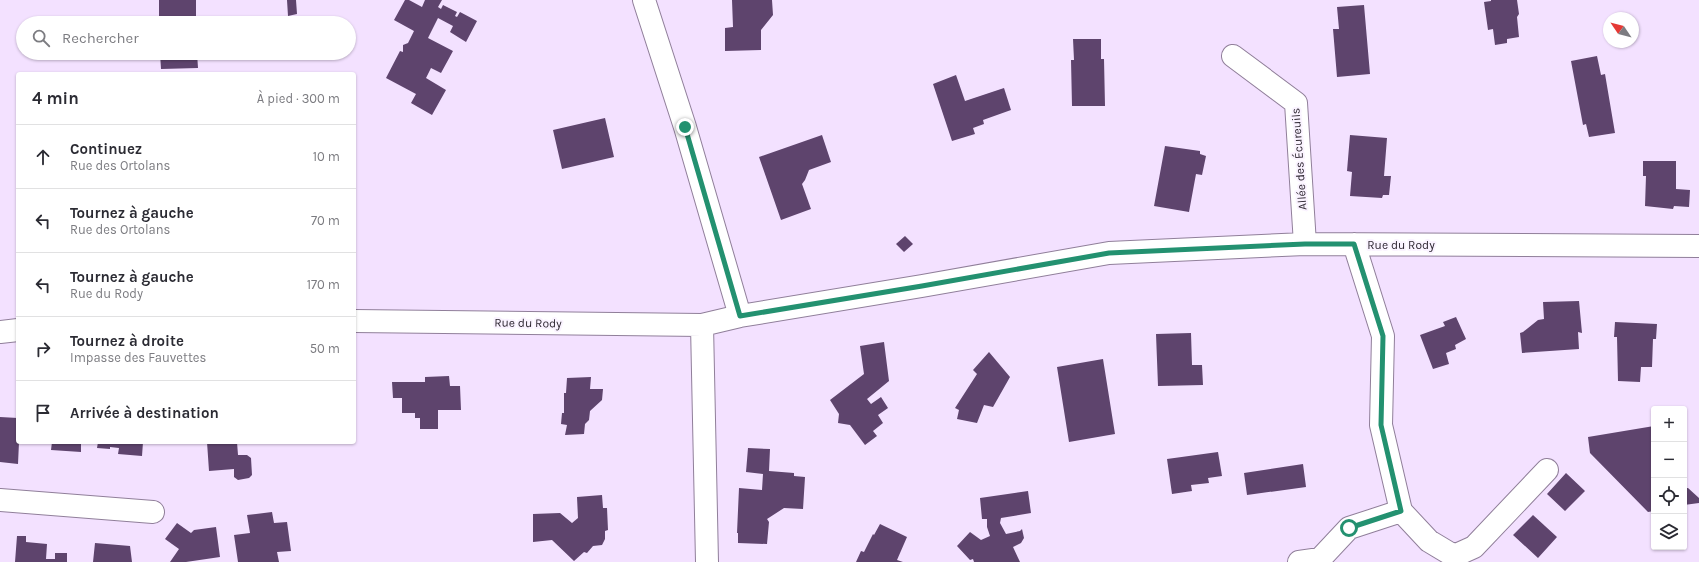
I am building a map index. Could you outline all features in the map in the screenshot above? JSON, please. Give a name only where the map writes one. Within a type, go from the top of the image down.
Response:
[{"type":"street","points":[[644,0],[685,127],[740,316]]},
{"type":"street","name":"Allée des Écureuils","points":[[1233,56],[1296,103],[1305,244]]},
{"type":"street","name":"Rue du Rody","points":[[356,321],[702,325],[740,316],[1109,253],[1305,244],[1699,246]]},
{"type":"street","points":[[1354,244],[1383,336],[1381,425],[1401,511],[1429,541],[1454,556],[1474,547],[1547,470]]},
{"type":"street","points":[[702,325],[707,562]]},
{"type":"street","points":[[0,332],[16,330]]},
{"type":"street","points":[[0,500],[153,512]]},
{"type":"street","points":[[1299,562],[1320,559],[1349,528],[1401,511]]},
{"type":"building","points":[[159,0],[196,0],[196,16],[159,16]]},
{"type":"building","points":[[287,0],[296,0],[297,14],[288,16]]},
{"type":"building","points":[[405,0],[409,0],[422,7],[425,0],[442,0],[438,7],[441,9],[443,5],[457,12],[455,16],[457,17],[460,12],[477,21],[466,42],[450,32],[453,26],[438,18],[428,38],[453,51],[441,73],[431,68],[426,78],[446,90],[432,115],[411,103],[416,94],[386,78],[400,51],[403,52],[403,45],[408,43],[414,31],[394,20]]},
{"type":"building","points":[[732,0],[772,0],[773,15],[761,30],[761,50],[725,51],[725,28],[733,27]]},
{"type":"building","points":[[1491,0],[1517,0],[1519,14],[1517,17],[1519,37],[1507,39],[1507,43],[1495,45],[1493,29],[1488,30],[1484,2]]},
{"type":"building","points":[[1364,5],[1370,74],[1337,77],[1333,29],[1339,29],[1337,7]]},
{"type":"building","points":[[1073,39],[1101,39],[1101,59],[1104,59],[1105,106],[1072,106],[1071,60],[1074,60]]},
{"type":"building","points":[[1597,56],[1601,75],[1605,74],[1615,133],[1589,137],[1586,124],[1583,125],[1571,61]]},
{"type":"building","points":[[160,60],[197,60],[198,68],[161,69]]},
{"type":"building","points":[[956,75],[965,101],[1004,88],[1011,110],[983,120],[984,124],[973,128],[975,134],[952,141],[933,84]]},
{"type":"building","points":[[605,118],[614,157],[562,169],[553,130]]},
{"type":"building","points":[[822,135],[831,162],[809,170],[802,184],[811,209],[781,220],[759,157]]},
{"type":"building","points":[[1350,135],[1387,138],[1384,176],[1391,176],[1389,195],[1383,195],[1382,198],[1350,196],[1352,172],[1347,171]]},
{"type":"building","points":[[1165,146],[1200,151],[1200,154],[1206,156],[1202,175],[1196,174],[1189,212],[1154,206]]},
{"type":"building","points":[[1643,161],[1676,161],[1676,189],[1690,190],[1689,207],[1674,206],[1673,209],[1645,206],[1646,176],[1643,176]]},
{"type":"building","points":[[905,236],[913,244],[904,252],[896,244]]},
{"type":"building","points":[[1579,301],[1582,333],[1578,332],[1579,349],[1522,353],[1520,333],[1538,320],[1544,319],[1543,302]]},
{"type":"building","points":[[1456,317],[1466,339],[1455,345],[1456,349],[1446,353],[1449,364],[1433,369],[1420,335],[1445,326],[1443,322]]},
{"type":"building","points":[[1615,322],[1657,324],[1656,339],[1653,339],[1652,367],[1641,367],[1640,382],[1618,381],[1617,337],[1614,337]]},
{"type":"building","points":[[1191,333],[1192,365],[1202,365],[1203,385],[1158,386],[1156,334]]},
{"type":"building","points":[[884,342],[889,381],[867,399],[871,404],[881,397],[888,408],[878,415],[883,423],[873,431],[877,436],[865,445],[850,425],[838,423],[839,414],[830,400],[864,374],[860,346]]},
{"type":"building","points":[[989,352],[1010,377],[993,407],[984,405],[977,423],[957,419],[959,410],[955,408],[977,374],[973,370]]},
{"type":"building","points":[[1103,359],[1115,434],[1069,442],[1057,367]]},
{"type":"building","points":[[449,376],[450,386],[460,386],[461,410],[438,410],[438,429],[420,429],[420,418],[415,418],[415,413],[402,413],[402,398],[393,398],[392,382],[425,382],[425,377]]},
{"type":"building","points":[[591,377],[590,389],[603,389],[602,400],[590,411],[589,420],[585,424],[584,434],[565,435],[567,425],[561,424],[562,413],[564,413],[564,393],[566,393],[567,378]]},
{"type":"building","points":[[0,417],[16,418],[16,444],[19,444],[18,464],[0,462]]},
{"type":"building","points":[[1651,426],[1651,512],[1648,512],[1590,453],[1588,437]]},
{"type":"building","points":[[52,444],[81,444],[81,452],[51,450]]},
{"type":"building","points":[[98,444],[143,444],[142,456],[118,454],[119,448],[97,448]]},
{"type":"building","points":[[207,444],[237,444],[238,455],[247,455],[251,458],[252,475],[249,478],[238,480],[234,477],[234,469],[209,471]]},
{"type":"building","points":[[748,448],[770,449],[769,471],[794,473],[794,476],[805,477],[803,509],[784,508],[767,519],[769,522],[767,544],[738,543],[739,488],[762,490],[763,474],[746,472]]},
{"type":"building","points":[[1218,452],[1222,476],[1208,478],[1209,483],[1191,485],[1192,491],[1172,494],[1167,459]]},
{"type":"building","points":[[1303,464],[1306,487],[1247,495],[1244,473]]},
{"type":"building","points":[[1566,473],[1585,491],[1565,511],[1547,494]]},
{"type":"building","points":[[1687,488],[1699,498],[1699,503],[1687,505]]},
{"type":"building","points":[[1028,491],[1031,513],[1001,518],[1000,523],[1006,534],[1020,531],[1022,529],[1024,538],[1021,543],[1013,547],[1020,562],[974,562],[973,559],[970,560],[957,546],[970,532],[981,540],[990,536],[987,527],[987,519],[982,519],[980,498]]},
{"type":"building","points":[[602,495],[603,508],[607,508],[608,530],[605,531],[605,539],[602,545],[593,546],[587,553],[584,552],[574,561],[552,540],[533,542],[533,514],[560,513],[572,523],[578,518],[577,497]]},
{"type":"building","points":[[272,512],[274,523],[287,522],[291,551],[277,552],[279,562],[238,562],[234,535],[250,533],[247,515]]},
{"type":"building","points":[[1533,515],[1557,537],[1538,558],[1513,535]]},
{"type":"building","points":[[177,523],[191,533],[194,530],[216,527],[220,557],[186,562],[170,562],[179,549],[165,539]]},
{"type":"building","points":[[880,524],[907,537],[897,560],[903,562],[856,562],[861,551],[864,552]]},
{"type":"building","points":[[17,536],[26,536],[26,542],[47,544],[46,559],[55,559],[55,553],[67,553],[67,562],[15,562]]},
{"type":"building","points":[[95,543],[130,546],[132,562],[93,562]]},
{"type":"route","points":[[685,127],[740,316],[1109,253],[1305,244],[1354,244],[1383,336],[1381,425],[1401,511],[1349,528]]}]
